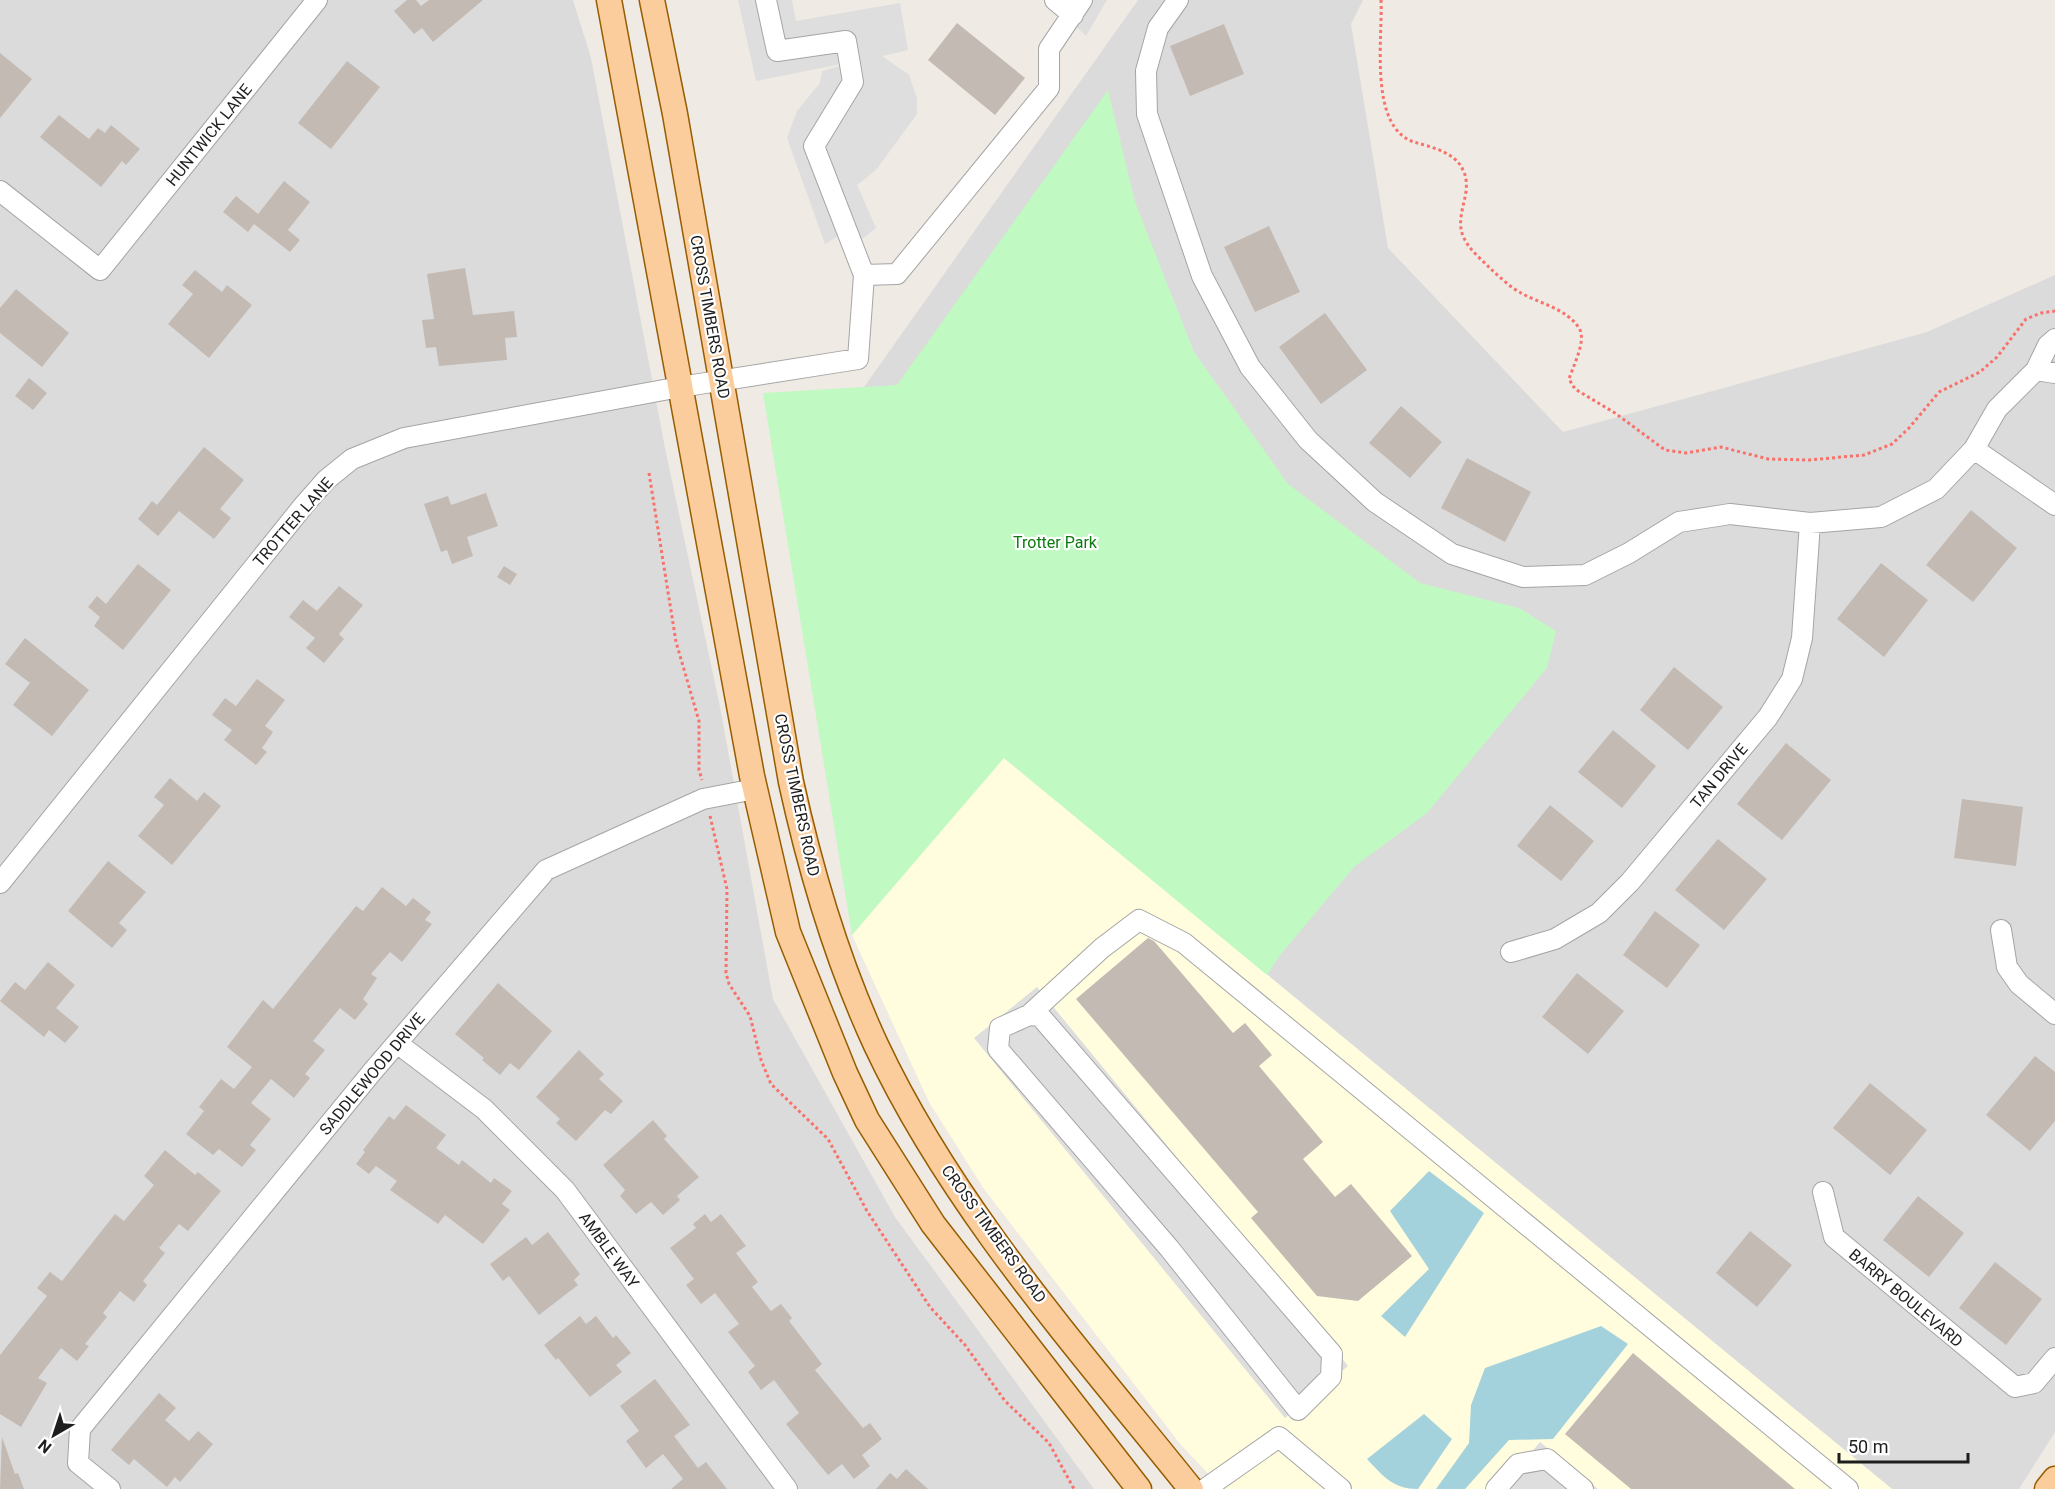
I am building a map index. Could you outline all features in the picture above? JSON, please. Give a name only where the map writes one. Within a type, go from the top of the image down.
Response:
[{"type":"main road","points":[[609,0],[755,789],[788,932],[840,1063],[867,1120],[933,1224],[1139,1489]]},
{"type":"main road","name":"CROSS TIMBERS ROAD","points":[[652,0],[675,114],[791,782],[807,852],[852,989],[897,1085],[921,1129],[980,1219],[1191,1489]]},
{"type":"main road","points":[[2047,1489],[2055,1479]]},
{"type":"street","name":"HUNTWICK LANE","points":[[0,191],[100,270],[317,0]]},
{"type":"street","points":[[766,0],[777,51],[846,41],[853,82],[814,146],[864,275],[897,274],[1049,88],[1049,49],[1078,7],[1055,0]]},
{"type":"street","points":[[1178,0],[1158,28],[1146,70],[1147,114],[1202,276],[1250,368],[1308,440],[1375,502],[1452,554],[1523,578],[1585,575],[1629,553],[1679,522],[1730,514],[1810,523],[1881,517],[1936,489],[1974,449],[1997,409],[2045,371],[2048,345],[2055,339]]},
{"type":"street","name":"TROTTER LANE","points":[[0,883],[304,505],[326,480],[352,459],[404,438],[680,387],[858,359],[864,275]]},
{"type":"street","points":[[1974,449],[2055,505]]},
{"type":"street","name":"TAN DRIVE","points":[[1511,952],[1555,939],[1599,913],[1630,882],[1768,717],[1792,679],[1802,638],[1810,523]]},
{"type":"street","name":"SADDLEWOOD DRIVE","points":[[110,1489],[78,1463],[80,1430],[397,1043],[546,870],[703,799],[755,789]]},
{"type":"street","points":[[1298,1410],[1169,1248],[998,1049],[1000,1029],[1029,1015],[1102,948],[1139,920],[1184,943],[1838,1486]]},
{"type":"street","points":[[2001,930],[2007,968],[2019,984],[2055,1014]]},
{"type":"street","points":[[1029,1015],[1040,1016],[1332,1354],[1331,1377],[1298,1410],[1279,1437],[1205,1489]]},
{"type":"street","name":"AMBLE WAY","points":[[397,1043],[484,1109],[565,1190],[787,1489]]},
{"type":"street","name":"BARRY BOULEVARD","points":[[1822,1191],[1834,1237],[2014,1387],[2034,1383],[2055,1358]]},
{"type":"street","points":[[1279,1437],[1341,1489]]},
{"type":"street","points":[[1497,1489],[1518,1464],[1547,1460],[1583,1489]]},
{"type":"path","points":[[1382,0],[1383,36],[1379,78],[1383,101],[1397,130],[1406,139],[1439,149],[1455,159],[1463,169],[1467,182],[1460,221],[1463,236],[1471,250],[1519,292],[1571,319],[1580,328],[1582,338],[1569,380],[1575,389],[1615,413],[1665,450],[1686,453],[1720,447],[1768,459],[1809,460],[1863,455],[1892,444],[1909,428],[1938,392],[1980,372],[1997,357],[2026,319],[2055,311]]},
{"type":"shaded area","points":[[0,0],[573,0],[591,58],[665,448],[720,707],[773,999],[895,1217],[1094,1489],[0,1489]]},
{"type":"shaded area","points":[[738,0],[792,0],[796,21],[900,3],[908,50],[882,56],[909,75],[917,98],[917,114],[876,170],[857,185],[876,228],[846,252],[840,235],[825,244],[787,138],[797,111],[820,83],[822,71],[861,60],[756,81]]},
{"type":"shaded area","points":[[1048,0],[1107,0],[1086,36]]},
{"type":"shaded area","points":[[1138,0],[1363,0],[1351,24],[1388,248],[1563,432],[1927,332],[2055,275],[2055,1432],[2019,1489],[1892,1489],[998,753],[857,397]]},
{"type":"shaded area","points":[[998,753],[1892,1489],[1223,1489],[1181,1445],[984,1189],[929,1102],[852,935],[937,833]]},
{"type":"shaded area","points":[[1037,987],[1348,1366],[1285,1418],[974,1038]]},
{"type":"shaded area","points":[[1540,1442],[1598,1489],[1502,1489]]},
{"type":"green space","name":"Trotter Park","points":[[1108,90],[1135,202],[1194,352],[1288,484],[1420,583],[1519,608],[1556,631],[1547,668],[1427,813],[1355,866],[1281,954],[1267,975],[1004,758],[852,935],[763,393],[897,385]]},
{"type":"water","points":[[1429,1171],[1484,1213],[1405,1337],[1381,1316],[1429,1269],[1390,1211]]},
{"type":"water","points":[[1601,1326],[1628,1344],[1553,1439],[1509,1440],[1465,1489],[1436,1489],[1469,1443],[1471,1405],[1485,1368]]},
{"type":"water","points":[[1424,1414],[1452,1439],[1418,1489],[1402,1487],[1384,1476],[1367,1459]]},
{"type":"building","points":[[407,0],[416,0],[421,6],[429,0],[483,0],[433,42],[422,28],[414,34],[394,11]]},
{"type":"building","points":[[957,23],[1025,78],[995,115],[928,60]]},
{"type":"building","points":[[1224,24],[1244,74],[1190,96],[1170,46]]},
{"type":"building","points":[[0,53],[32,79],[0,118]]},
{"type":"building","points":[[347,61],[380,87],[331,149],[298,123]]},
{"type":"building","points":[[59,115],[89,139],[98,128],[105,133],[111,125],[140,149],[126,165],[122,161],[101,187],[40,137]]},
{"type":"building","points":[[284,181],[310,202],[288,230],[300,240],[290,252],[254,224],[248,232],[223,212],[236,196],[258,214]]},
{"type":"building","points":[[1269,226],[1300,292],[1255,312],[1224,247]]},
{"type":"building","points":[[465,268],[473,315],[514,311],[517,337],[505,338],[507,360],[439,366],[436,347],[426,348],[422,320],[434,319],[427,274]]},
{"type":"building","points":[[195,270],[222,292],[227,285],[252,305],[209,358],[168,324],[193,294],[182,285]]},
{"type":"building","points":[[16,289],[69,333],[42,367],[0,333],[0,308]]},
{"type":"building","points":[[1325,313],[1367,370],[1321,404],[1279,347]]},
{"type":"building","points":[[29,378],[47,393],[33,410],[15,396]]},
{"type":"building","points":[[1401,406],[1442,442],[1410,478],[1369,443]]},
{"type":"building","points":[[204,447],[244,480],[220,509],[231,518],[214,539],[179,511],[158,536],[138,519],[152,501],[157,505]]},
{"type":"building","points":[[1467,458],[1531,492],[1505,542],[1441,508]]},
{"type":"building","points":[[486,493],[498,526],[467,537],[473,556],[452,564],[447,550],[441,552],[424,504],[448,496],[451,505]]},
{"type":"building","points":[[1971,510],[2017,548],[1973,602],[1926,565]]},
{"type":"building","points":[[1881,563],[1928,600],[1884,657],[1837,619]]},
{"type":"building","points":[[138,564],[171,590],[123,650],[94,626],[100,617],[88,607],[97,596],[106,604]]},
{"type":"building","points":[[504,566],[517,574],[510,585],[497,577]]},
{"type":"building","points":[[339,586],[363,605],[339,634],[344,639],[324,663],[306,648],[315,638],[289,617],[303,600],[317,611]]},
{"type":"building","points":[[25,638],[89,690],[52,736],[13,705],[30,683],[5,664]]},
{"type":"building","points":[[1674,667],[1723,707],[1688,750],[1640,710]]},
{"type":"building","points":[[257,679],[285,700],[265,726],[273,732],[262,748],[267,752],[256,765],[224,740],[232,730],[212,715],[225,698],[236,706]]},
{"type":"building","points":[[1613,730],[1656,766],[1622,808],[1578,772]]},
{"type":"building","points":[[1786,743],[1831,780],[1782,840],[1737,804]]},
{"type":"building","points":[[170,778],[197,801],[204,792],[221,806],[172,865],[138,836],[164,805],[154,797]]},
{"type":"building","points":[[1962,799],[2023,807],[2016,866],[1954,858]]},
{"type":"building","points":[[1550,805],[1594,841],[1561,881],[1517,846]]},
{"type":"building","points":[[1718,839],[1767,879],[1724,930],[1675,890]]},
{"type":"building","points":[[108,861],[146,892],[119,923],[127,930],[112,948],[68,911]]},
{"type":"building","points":[[382,887],[406,906],[413,898],[431,912],[425,920],[432,924],[402,962],[390,952],[371,974],[377,978],[363,999],[368,1004],[355,1020],[340,1008],[313,1041],[325,1050],[305,1074],[310,1078],[294,1098],[271,1079],[251,1103],[271,1119],[250,1145],[256,1150],[242,1167],[219,1149],[213,1155],[186,1134],[204,1111],[199,1107],[221,1079],[234,1089],[252,1067],[227,1047],[263,1000],[273,1009],[356,906],[363,911]]},
{"type":"building","points":[[1655,911],[1700,945],[1667,988],[1623,955]]},
{"type":"building","points":[[1148,938],[1154,941],[1233,1033],[1245,1023],[1272,1055],[1259,1066],[1323,1142],[1303,1159],[1335,1197],[1351,1184],[1412,1256],[1358,1301],[1317,1296],[1251,1218],[1258,1212],[1076,999]]},
{"type":"building","points":[[48,962],[75,985],[56,1008],[79,1027],[65,1043],[49,1030],[44,1037],[0,1001],[15,982],[25,990]]},
{"type":"building","points":[[1577,973],[1624,1011],[1588,1054],[1542,1017]]},
{"type":"building","points":[[498,983],[552,1031],[519,1070],[510,1063],[500,1075],[455,1034]]},
{"type":"building","points":[[579,1050],[604,1074],[599,1079],[623,1101],[611,1114],[605,1110],[576,1141],[556,1123],[560,1119],[536,1097]]},
{"type":"building","points":[[2035,1056],[2055,1072],[2055,1121],[2030,1151],[1986,1115]]},
{"type":"building","points":[[1870,1083],[1927,1130],[1890,1175],[1833,1128]]},
{"type":"building","points":[[406,1105],[446,1135],[436,1148],[459,1165],[462,1160],[491,1183],[494,1178],[512,1191],[502,1204],[510,1210],[483,1244],[445,1215],[438,1224],[390,1190],[397,1181],[376,1166],[369,1174],[356,1164],[365,1152],[363,1150],[389,1116],[394,1120]]},
{"type":"building","points":[[653,1120],[667,1136],[664,1139],[699,1177],[677,1196],[680,1200],[663,1215],[651,1202],[636,1214],[620,1196],[625,1190],[603,1165]]},
{"type":"building","points":[[165,1150],[195,1175],[198,1172],[221,1191],[188,1231],[179,1224],[159,1248],[165,1253],[143,1281],[147,1285],[134,1302],[120,1291],[103,1313],[107,1317],[85,1344],[89,1346],[77,1361],[61,1348],[38,1378],[47,1383],[21,1427],[0,1414],[0,1355],[47,1296],[37,1288],[50,1272],[62,1281],[115,1214],[124,1221],[154,1185],[144,1176]]},
{"type":"building","points":[[1918,1196],[1964,1233],[1929,1277],[1883,1240]]},
{"type":"building","points":[[705,1214],[711,1222],[721,1214],[746,1246],[736,1253],[758,1282],[752,1287],[771,1311],[781,1304],[792,1318],[789,1321],[822,1364],[815,1370],[863,1428],[870,1423],[882,1439],[862,1455],[870,1466],[854,1479],[842,1464],[828,1475],[786,1424],[799,1413],[774,1380],[761,1390],[748,1372],[755,1366],[728,1332],[739,1324],[715,1293],[701,1304],[686,1285],[694,1279],[670,1248],[696,1228],[693,1224]]},
{"type":"building","points":[[1750,1231],[1792,1265],[1757,1307],[1716,1273]]},
{"type":"building","points":[[548,1232],[580,1274],[574,1280],[578,1285],[539,1315],[509,1276],[503,1281],[490,1264],[526,1237],[532,1245]]},
{"type":"building","points":[[1995,1262],[2042,1299],[2006,1345],[1959,1308]]},
{"type":"building","points":[[580,1316],[586,1324],[596,1316],[613,1338],[616,1335],[631,1353],[616,1365],[622,1372],[590,1397],[558,1358],[556,1360],[544,1345]]},
{"type":"building","points":[[1633,1353],[1795,1489],[1631,1489],[1565,1434]]},
{"type":"building","points":[[655,1379],[690,1425],[674,1436],[698,1468],[706,1462],[727,1489],[671,1489],[683,1479],[663,1454],[646,1468],[626,1441],[639,1431],[620,1406]]},
{"type":"building","points":[[159,1393],[176,1408],[165,1420],[189,1441],[198,1431],[213,1444],[180,1482],[175,1477],[167,1487],[134,1459],[129,1465],[111,1450]]},
{"type":"building","points":[[2,1437],[15,1474],[18,1473],[24,1489],[0,1489]]},
{"type":"building","points":[[906,1469],[928,1489],[876,1489],[890,1473],[897,1479]]}]
